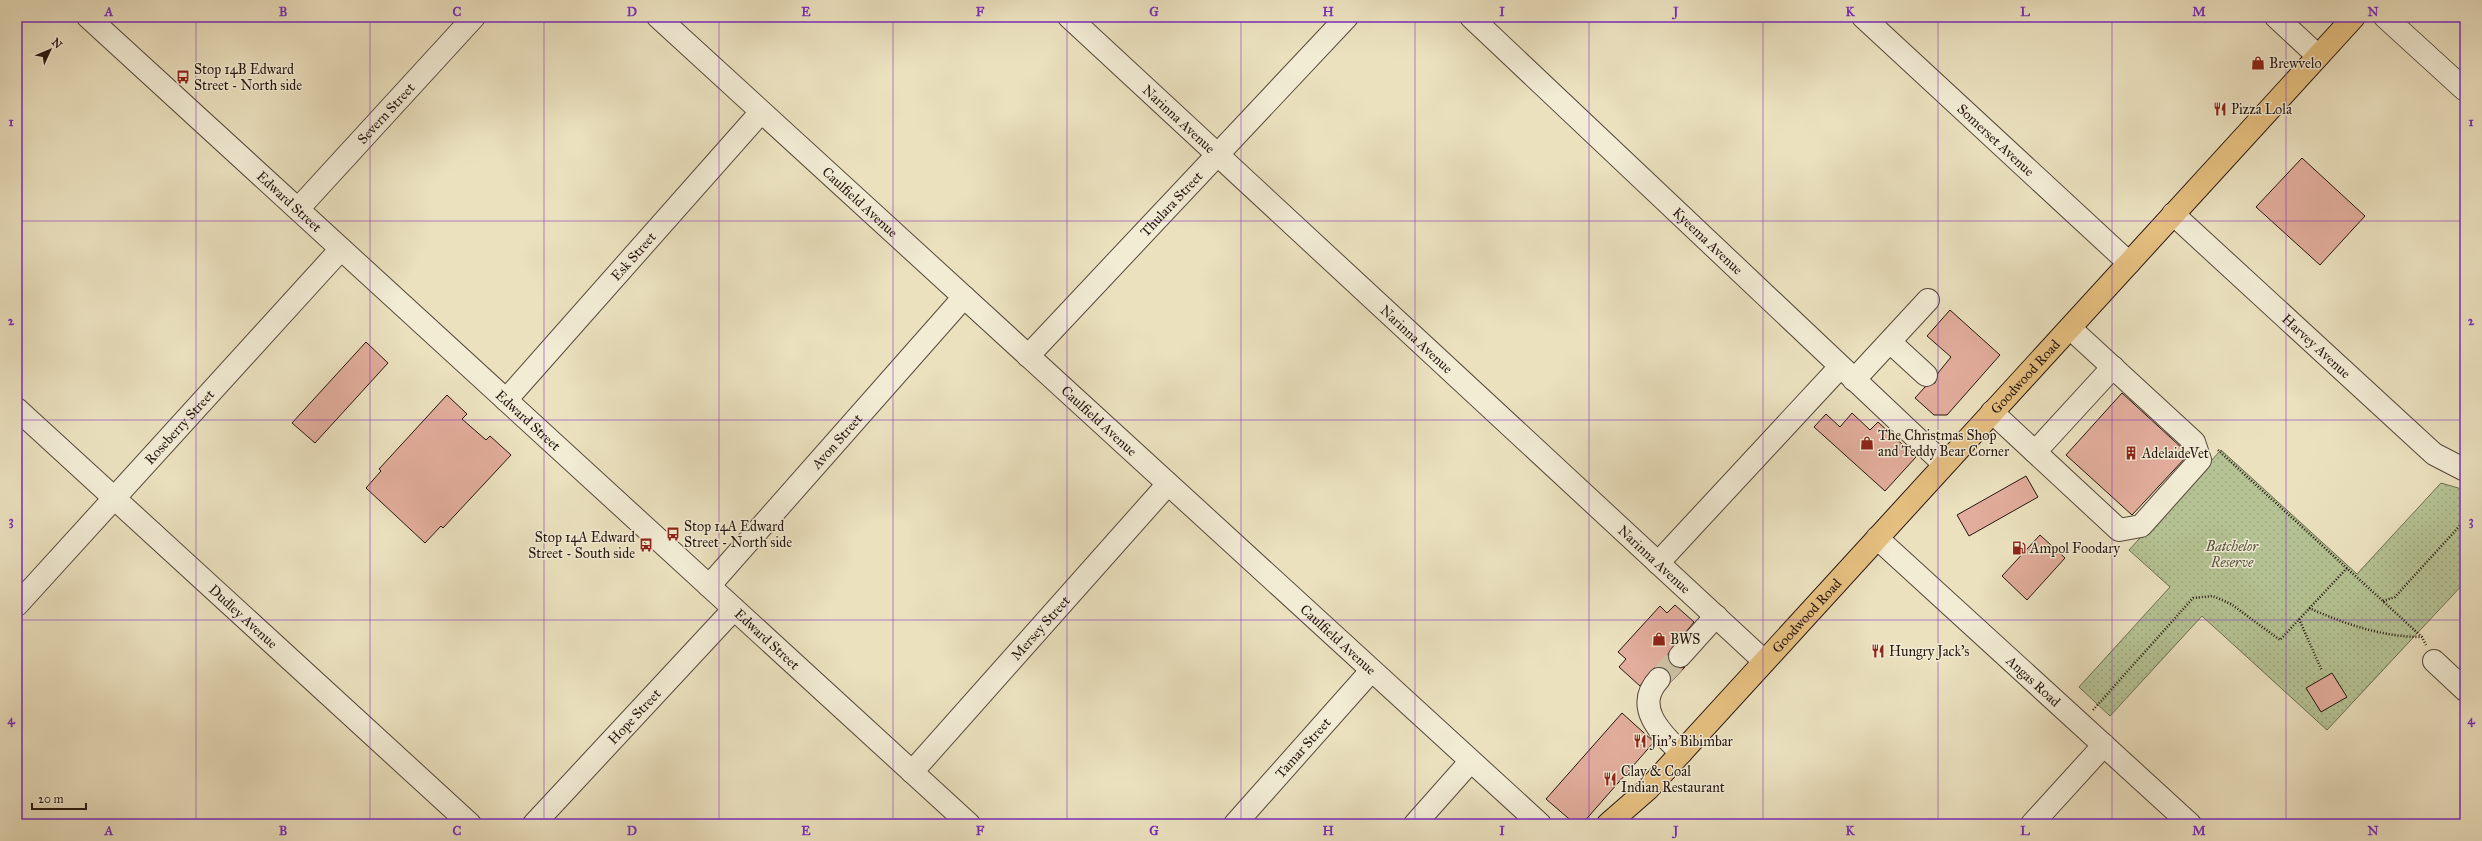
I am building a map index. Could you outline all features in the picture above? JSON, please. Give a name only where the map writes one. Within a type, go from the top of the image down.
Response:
[{"type":"main road","name":"Goodwood Road","points":[[1608,824],[1648,789],[2354,17]]},
{"type":"main road","name":"Goodwood Road","points":[[1624,824],[1648,789]]},
{"type":"street","name":"Severn Street","points":[[298,209],[474,17]]},
{"type":"street","name":"Caulfield Avenue","points":[[658,17],[1470,762],[1540,824]]},
{"type":"street","name":"Narinna Avenue","points":[[1069,17],[1219,154],[1764,662]]},
{"type":"street","name":"Thulara Street","points":[[1028,356],[1347,17]]},
{"type":"street","name":"Kyeema Avenue","points":[[1470,17],[1944,464]]},
{"type":"street","name":"Somerset Avenue","points":[[1863,17],[2129,263]]},
{"type":"street","points":[[2276,17],[2318,56]]},
{"type":"street","points":[[2385,17],[2465,90]]},
{"type":"street","name":"Edward Street","points":[[97,20],[341,249],[969,824]]},
{"type":"street","name":"Esk Street","points":[[506,400],[761,112]]},
{"type":"street","name":"Harvey Avenue","points":[[2173,214],[2434,454],[2465,470]]},
{"type":"street","name":"Roseberry Street","points":[[17,605],[341,249]]},
{"type":"street","name":"Avon Street","points":[[709,586],[964,297]]},
{"type":"street","points":[[1658,563],[1847,373],[1890,342],[1928,300]]},
{"type":"street","points":[[1992,412],[2119,530],[2141,526],[2200,460],[2194,442],[2070,328]]},
{"type":"street","points":[[1890,342],[1926,375]]},
{"type":"street","points":[[2035,452],[2113,367]]},
{"type":"street","name":"Dudley Avenue","points":[[17,409],[470,824]]},
{"type":"street","name":"Mersey Street","points":[[912,772],[1168,484]]},
{"type":"street","name":"Angas Road","points":[[1877,538],[2190,824]]},
{"type":"street","name":"Hope Street","points":[[534,824],[734,609]]},
{"type":"street","points":[[1680,656],[1716,616]]},
{"type":"street","points":[[2434,661],[2465,690]]},
{"type":"street","name":"Tamar Street","points":[[1235,824],[1371,671]]},
{"type":"street","points":[[1659,679],[1654,684],[1648,707],[1656,727],[1681,753]]},
{"type":"street","points":[[2032,824],[2104,745]]},
{"type":"street","points":[[1415,824],[1470,762]]},
{"type":"path","points":[[2214,446],[2422,637],[2434,661]]},
{"type":"path","points":[[2383,601],[2395,597],[2465,520]]},
{"type":"path","points":[[2081,724],[2193,598],[2213,596],[2231,604],[2280,640],[2347,568]]},
{"type":"path","points":[[2309,608],[2339,622],[2385,634],[2422,637]]},
{"type":"path","points":[[2299,619],[2322,671]]},
{"type":"green space","name":"Batchelor Reserve","points":[[2221,450],[2357,574],[2441,483],[2465,490],[2465,582],[2327,730],[2202,616],[2110,716],[2079,687],[2170,587],[2129,550]]},
{"type":"building","points":[[2302,158],[2365,216],[2320,265],[2256,207]]},
{"type":"building","points":[[1950,310],[2000,355],[1947,415],[1934,415],[1915,398],[1925,387],[1935,383],[1938,373],[1951,357],[1927,336]]},
{"type":"building","points":[[366,342],[388,363],[315,443],[292,423]]},
{"type":"building","name":"AdelaideVet","points":[[2122,393],[2183,449],[2186,457],[2132,515],[2066,455]]},
{"type":"building","points":[[447,395],[467,414],[462,419],[486,440],[490,436],[511,455],[443,528],[441,526],[425,543],[366,488],[381,471],[379,469]]},
{"type":"building","name":"The Christmas Shop and Teddy Bear Corner","points":[[1852,413],[1870,430],[1878,422],[1916,457],[1885,491],[1814,427],[1826,414],[1840,427]]},
{"type":"building","points":[[2026,476],[2038,497],[1969,536],[1957,515]]},
{"type":"building","points":[[2040,535],[2065,558],[2027,600],[2002,576]]},
{"type":"building","name":"BWS","points":[[1675,605],[1694,622],[1668,654],[1672,666],[1678,668],[1685,667],[1670,683],[1670,674],[1666,669],[1654,668],[1640,686],[1619,667],[1626,659],[1618,652],[1660,606],[1667,613]]},
{"type":"building","points":[[2332,673],[2347,697],[2321,712],[2306,688]]},
{"type":"building","points":[[1622,713],[1654,742],[1582,824],[1575,824],[1546,799]]},
{"type":"tunnel","points":[[1659,679],[1680,656]]},
{"type":"place","name":"Brewvelo","points":[[2258,63]]},
{"type":"place","name":"Stop 14B Edward Street - North side","points":[[183,77]]},
{"type":"place","name":"Pizza Lola","points":[[2220,109]]},
{"type":"place","name":"The Christmas Shop and Teddy Bear Corner","points":[[1867,443]]},
{"type":"place","name":"AdelaideVet","points":[[2131,453]]},
{"type":"place","name":"Stop 14A Edward Street - North side","points":[[673,534]]},
{"type":"place","name":"Stop 14A Edward Street - South side","points":[[646,545]]},
{"type":"place","name":"Ampol Foodary","points":[[2019,548]]},
{"type":"place","name":"BWS","points":[[1659,639]]},
{"type":"place","name":"Hungry Jack's","points":[[1878,651]]},
{"type":"place","name":"Jin's Bibimbar","points":[[1640,741]]},
{"type":"place","name":"Clay & Coal Indian Restaurant","points":[[1610,779]]}]
